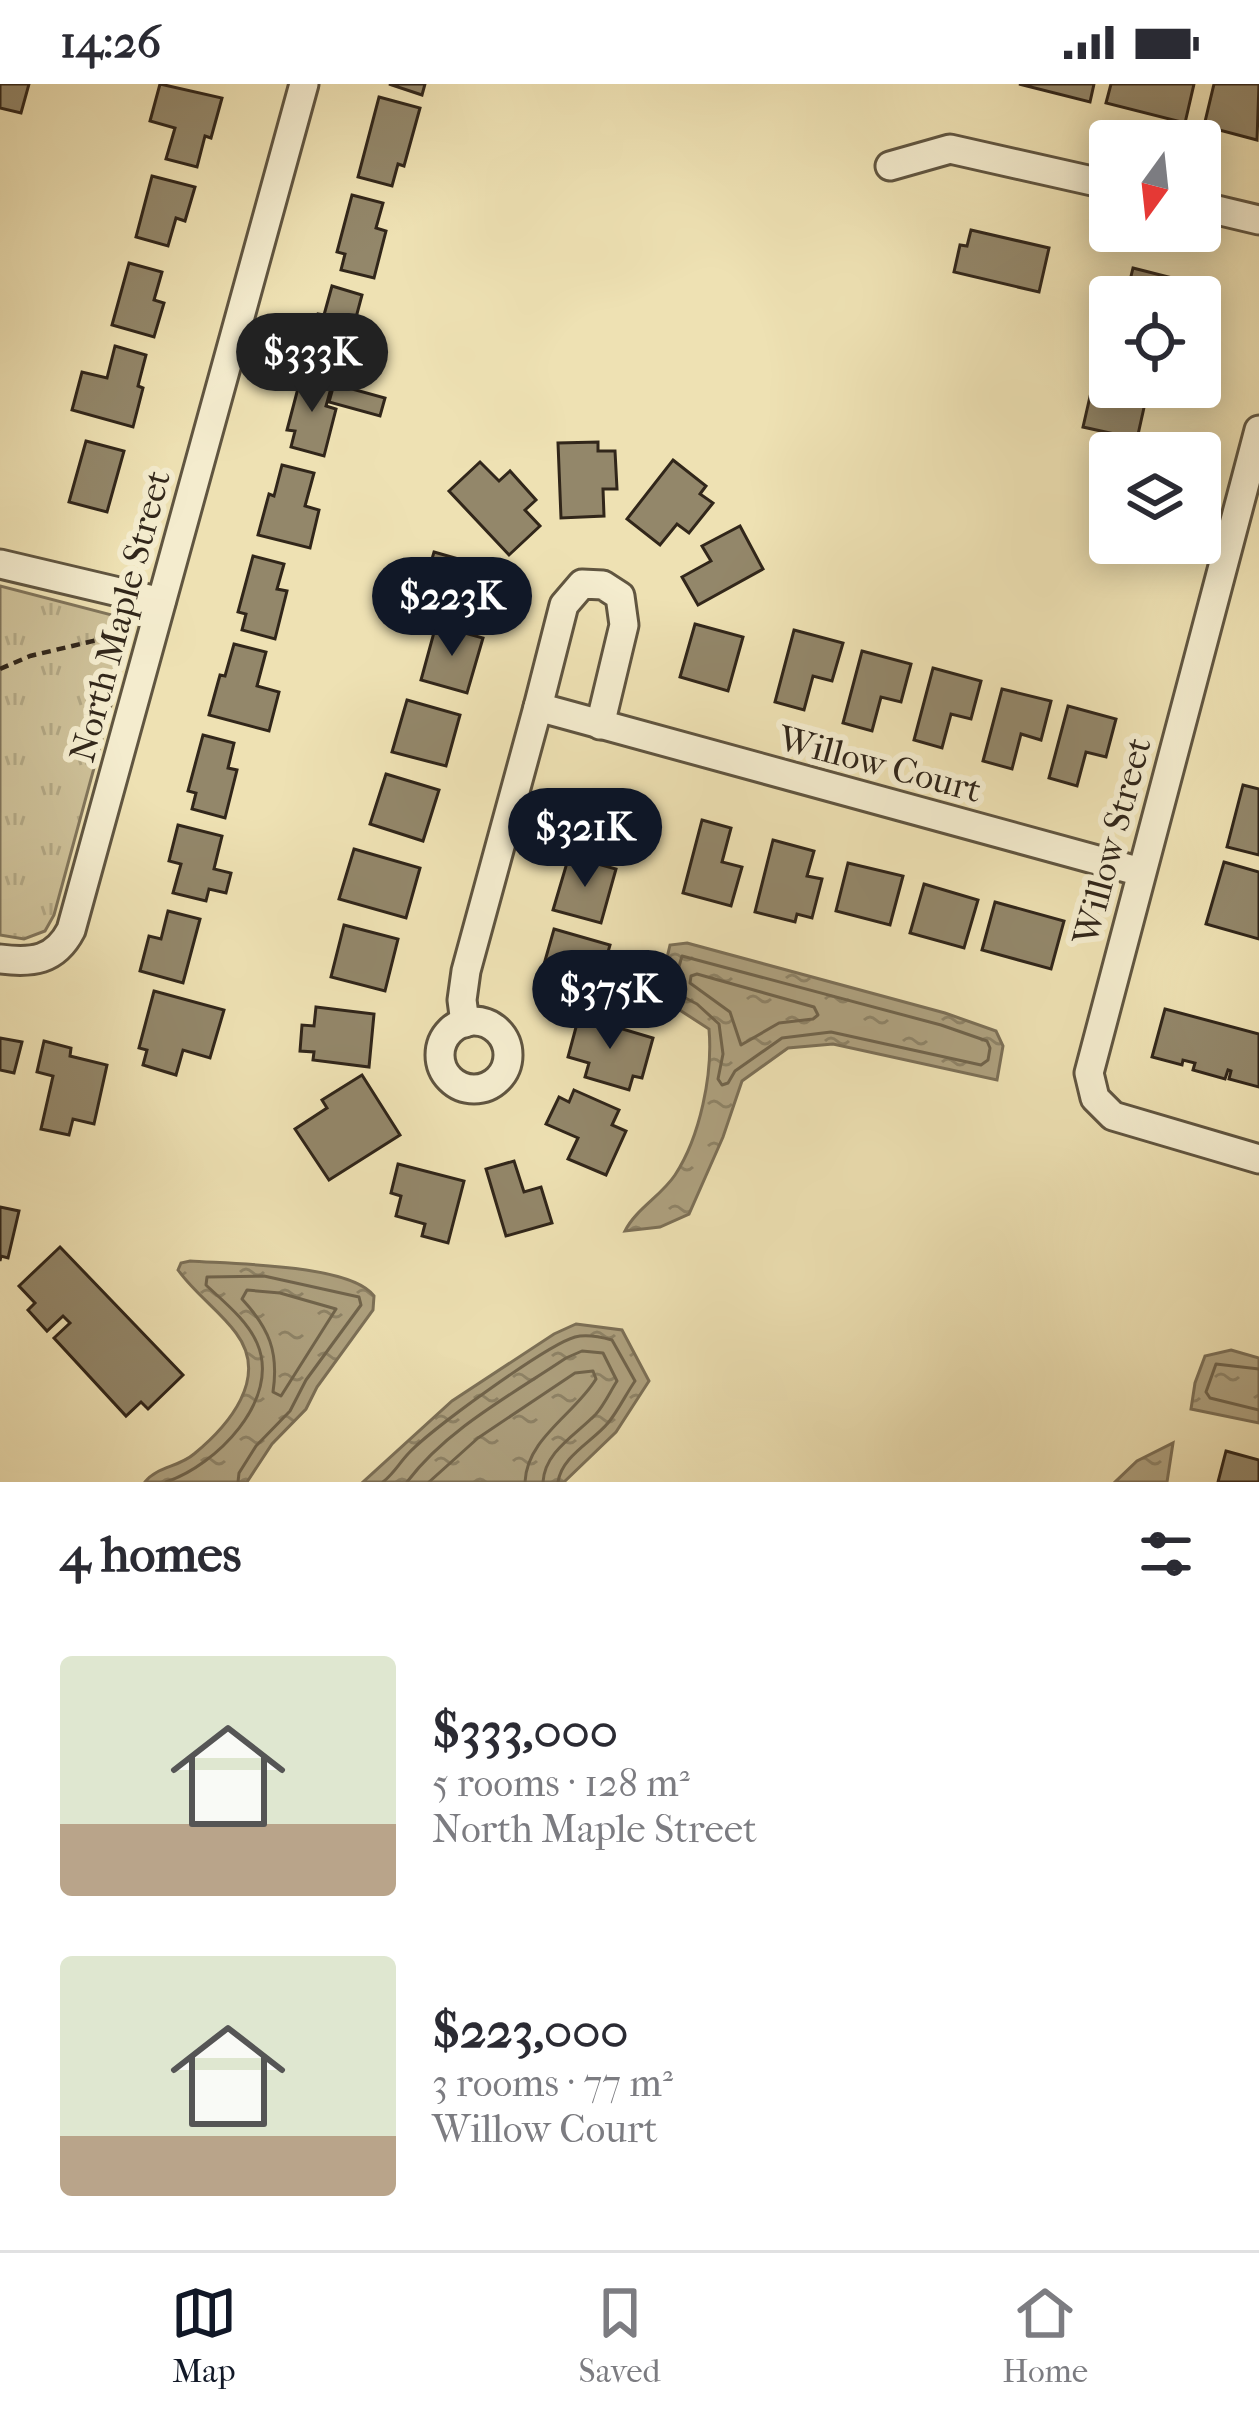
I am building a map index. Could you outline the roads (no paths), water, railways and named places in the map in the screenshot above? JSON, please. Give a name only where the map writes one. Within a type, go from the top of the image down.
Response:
[{"type":"street","name":"North Maple Street","points":[[0,958],[30,961],[53,954],[67,938],[304,84]]},
{"type":"street","points":[[890,166],[950,149],[1089,179]]},
{"type":"street","points":[[1221,211],[1259,220]]},
{"type":"street","name":"Willow Street","points":[[1259,430],[1090,1063],[1091,1091],[1105,1111],[1259,1159]]},
{"type":"street","points":[[0,564],[161,602]]},
{"type":"street","points":[[465,1023],[466,971],[567,597],[582,584],[603,585],[620,596],[625,618],[600,725]]},
{"type":"street","name":"Willow Court","points":[[538,707],[1141,872]]},
{"type":"water","points":[[687,943],[996,1031],[1003,1046],[997,1080],[833,1044],[788,1048],[742,1081],[689,1214],[660,1227],[625,1231],[675,1175],[703,1105],[709,1029],[658,996],[670,945]]},
{"type":"water","points":[[181,1263],[316,1272],[361,1285],[374,1296],[373,1310],[306,1409],[272,1444],[247,1482],[145,1482],[207,1443],[231,1415],[247,1384],[249,1367],[236,1333],[178,1270]]},
{"type":"water","points":[[576,1324],[622,1330],[649,1381],[616,1432],[564,1482],[363,1482],[452,1401]]},
{"type":"water","points":[[1231,1350],[1259,1358],[1259,1423],[1191,1409],[1205,1356]]},
{"type":"water","points":[[1173,1443],[1167,1482],[1115,1482],[1137,1461]]}]
